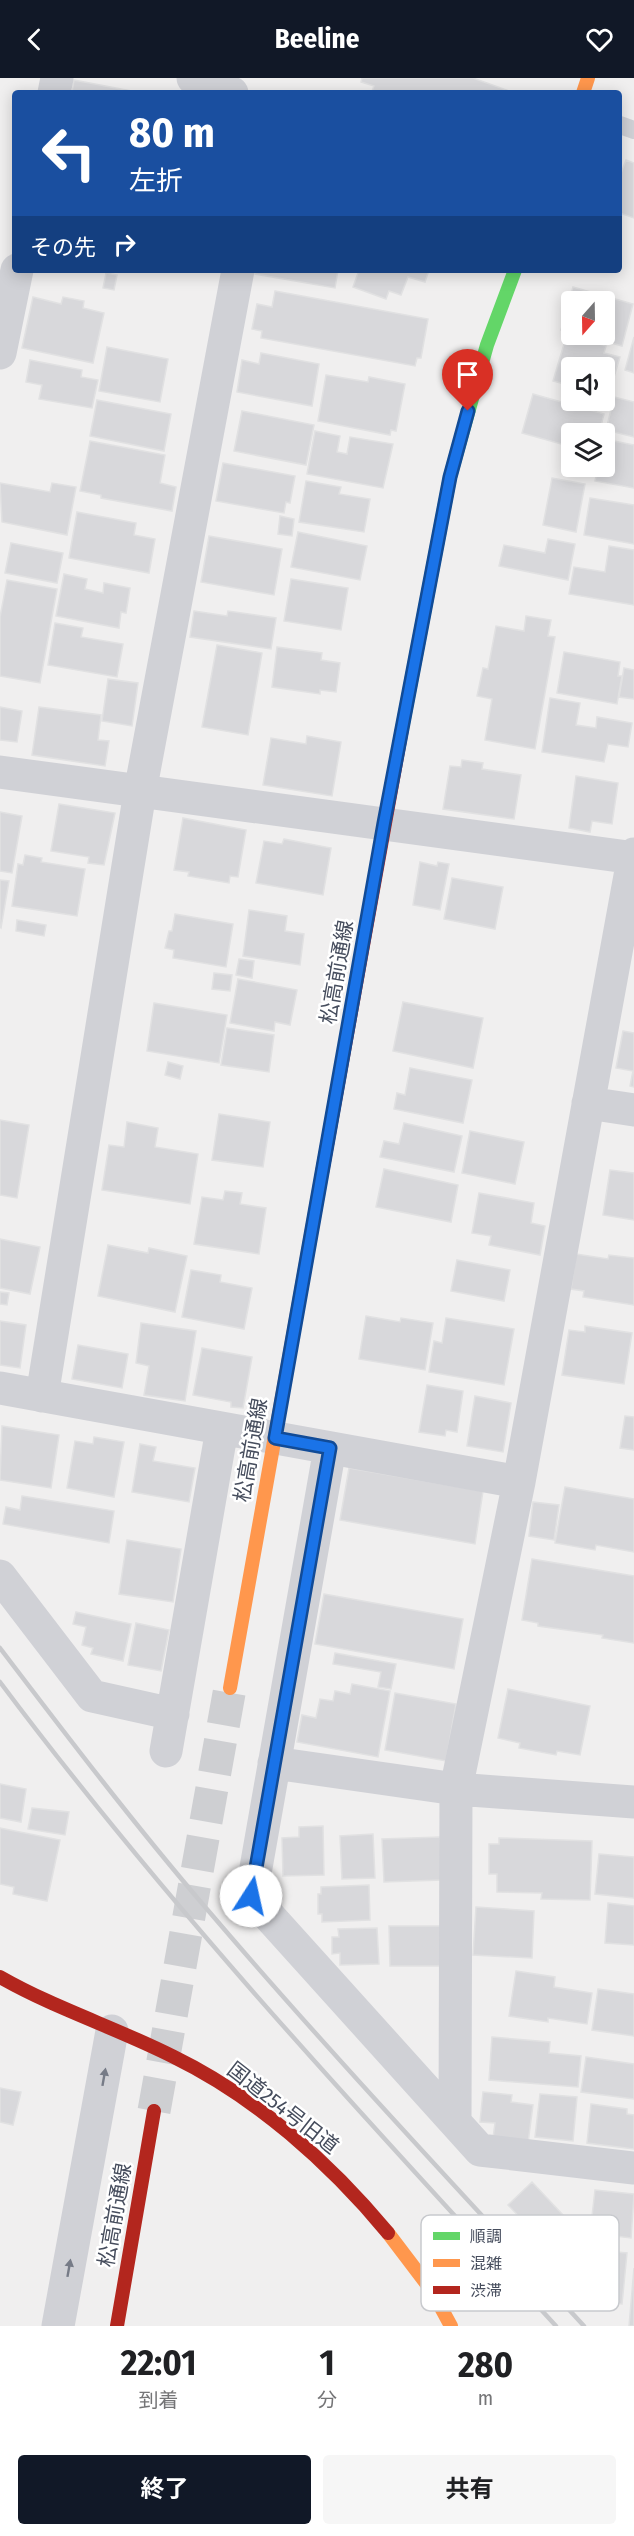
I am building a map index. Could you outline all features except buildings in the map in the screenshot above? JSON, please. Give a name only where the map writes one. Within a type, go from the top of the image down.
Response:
[{"type":"street","points":[[193,78],[224,90]]},
{"type":"street","points":[[0,353],[16,273]]},
{"type":"street","points":[[42,1396],[140,792],[236,273]]},
{"type":"street","name":"松高前通線","points":[[230,1688],[384,823],[450,477],[487,345],[514,273]]},
{"type":"street","points":[[0,772],[634,857],[519,1482],[456,1789],[455,2121]]},
{"type":"street","points":[[588,1103],[634,1110]]},
{"type":"street","points":[[0,1389],[519,1482]]},
{"type":"street","points":[[166,1751],[222,1429]]},
{"type":"street","points":[[330,1448],[251,1896],[480,2150],[634,2168]]},
{"type":"street","points":[[0,1576],[92,1695],[172,1714]]},
{"type":"street","points":[[274,1763],[456,1789],[634,1802]]},
{"type":"street","name":"国道254号旧道","points":[[0,1977],[54,2006],[198,2069],[242,2098],[288,2133],[346,2187],[404,2250],[421,2276]]},
{"type":"street","points":[[58,2326],[112,2031]]},
{"type":"street","name":"松高前通線","points":[[117,2326],[154,2111]]},
{"type":"street","name":"国道254号旧道","points":[[444,2311],[451,2326]]},
{"type":"tunnel","points":[[154,2111],[230,1688]]},
{"type":"railway","points":[[0,1648],[127,1812],[206,1908],[346,2067],[482,2215]]},
{"type":"railway","points":[[0,1682],[65,1766],[200,1930],[270,2011],[455,2215]]},
{"type":"railway","points":[[542,2311],[556,2326]]},
{"type":"railway","points":[[570,2311],[584,2326]]},
{"type":"traffic: fast","points":[[402,729],[450,477],[487,345],[514,273]]},
{"type":"traffic: slow","points":[[584,90],[588,78]]},
{"type":"traffic: slow","points":[[230,1688],[322,1173]]},
{"type":"traffic: slow","points":[[388,2233],[421,2276]]},
{"type":"traffic: slow","points":[[443,2311],[451,2326]]},
{"type":"traffic: jam","points":[[322,1173],[402,729]]},
{"type":"traffic: jam","points":[[0,1977],[43,1999],[174,2057],[234,2092],[290,2134],[316,2157],[366,2207],[388,2233]]},
{"type":"traffic: jam","points":[[117,2326],[154,2111]]},
{"type":"route","points":[[251,1896],[330,1448],[275,1438],[384,823],[450,477],[468,411]]}]
